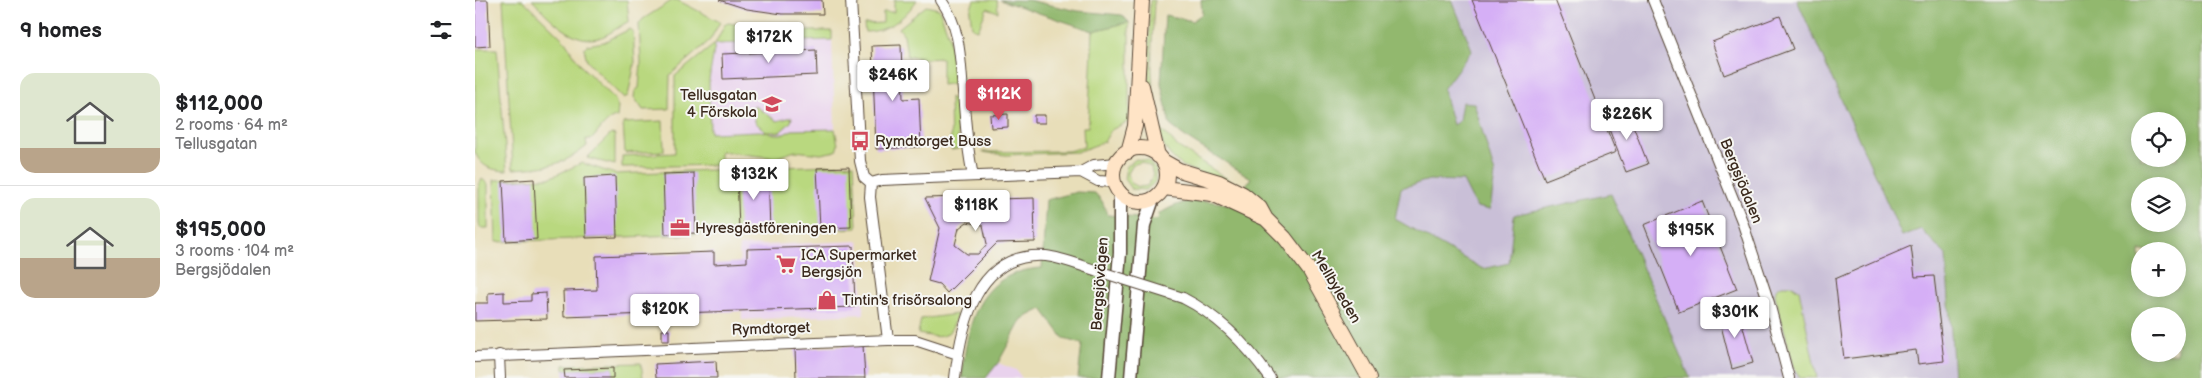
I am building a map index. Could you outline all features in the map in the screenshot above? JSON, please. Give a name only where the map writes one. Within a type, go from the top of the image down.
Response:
[{"type":"main road","points":[[1117,163],[1128,152],[1135,126],[1142,0]]},
{"type":"main road","points":[[1117,187],[1133,201],[1145,202],[1153,199],[1164,188],[1167,174],[1161,158],[1139,66]]},
{"type":"main road","points":[[1128,152],[1144,149],[1161,158]]},
{"type":"main road","name":"Mellbyleden","points":[[1161,158],[1179,170],[1231,187],[1260,208],[1266,219],[1285,238],[1310,271],[1369,378]]},
{"type":"main road","name":"Bergsjövägen","points":[[1117,163],[1114,172],[1117,187]]},
{"type":"main road","name":"Mellbyleden","points":[[1164,188],[1211,194],[1266,219]]},
{"type":"street","points":[[851,0],[860,161],[864,176],[871,183],[870,197],[888,340]]},
{"type":"street","points":[[941,0],[952,19],[959,39],[966,136],[973,176]]},
{"type":"street","name":"Bergsjödalen","points":[[1653,0],[1742,221],[1769,304],[1789,378]]},
{"type":"street","points":[[871,183],[882,180],[1081,172],[1094,165],[1117,163]]},
{"type":"street","points":[[1081,172],[1098,181],[1117,187]]},
{"type":"street","name":"Bergsjövägen","points":[[1109,378],[1120,253],[1117,187]]},
{"type":"street","points":[[1131,378],[1144,225],[1153,199]]},
{"type":"street","points":[[955,378],[958,354],[968,312],[978,291],[997,270],[1021,259],[1046,256],[1183,298],[1200,307],[1235,336],[1269,378]]},
{"type":"street","name":"Rymdtorget","points":[[475,357],[888,340],[915,340],[958,354]]},
{"type":"street","points":[[499,356],[500,378]]},
{"type":"shaded area","points":[[1452,0],[1797,0],[1902,236],[1921,229],[1946,255],[1954,378],[1690,378],[1610,194],[1509,263],[1483,269],[1395,219],[1401,188],[1429,180],[1463,181],[1476,207],[1490,210],[1459,121],[1453,126],[1443,89],[1472,50]]},
{"type":"shaded area","name":"Tellusgatan 4 Förskola","points":[[832,40],[835,129],[792,130],[784,134],[760,131],[710,133],[709,80],[715,44]]},
{"type":"shaded area","points":[[859,241],[864,314],[742,320],[739,246]]},
{"type":"shaded area","points":[[998,363],[1016,370],[1022,378],[986,378]]},
{"type":"green space","points":[[503,0],[523,0],[565,41],[582,67],[614,98],[618,107],[617,117],[606,122],[591,140],[586,139],[587,146],[569,158],[552,165],[513,169]]},
{"type":"green space","points":[[532,0],[627,0],[629,21],[602,37],[582,38],[563,29]]},
{"type":"green space","points":[[673,0],[677,0],[720,22],[710,40],[670,75],[669,109],[643,110],[634,97],[635,91],[639,88],[641,62],[639,24],[643,19]]},
{"type":"green space","points":[[894,0],[917,0],[907,13],[895,23],[881,30],[865,32],[864,24],[883,23],[883,12],[894,12]]},
{"type":"green space","points":[[974,0],[997,0],[998,12],[987,8],[978,30],[972,28],[970,11]]},
{"type":"green space","points":[[1000,0],[1028,0],[1078,11],[1122,15],[1129,22],[1093,31]]},
{"type":"green space","points":[[1150,0],[1154,0],[1152,65],[1153,87],[1159,113],[1157,121],[1148,84]]},
{"type":"green space","points":[[1201,0],[1452,0],[1472,50],[1443,89],[1453,125],[1459,121],[1462,102],[1474,103],[1495,174],[1490,210],[1476,207],[1463,181],[1429,180],[1401,188],[1395,219],[1483,269],[1509,263],[1514,215],[1611,194],[1690,378],[1078,378],[1082,344],[1064,339],[1042,309],[1022,319],[998,363],[986,378],[962,378],[967,339],[972,321],[979,304],[989,290],[1003,279],[1020,272],[1042,268],[1046,200],[1077,192],[1095,193],[1102,201],[1108,215],[1158,220],[1159,214],[1186,202],[1211,201],[1232,205],[1251,178],[1188,139],[1170,125],[1161,83],[1165,15],[1192,21],[1202,14]]},
{"type":"green space","points":[[1797,0],[2202,0],[2202,378],[1954,378],[1946,255],[1921,229],[1902,236]]},
{"type":"green space","points":[[926,6],[939,9],[949,36],[955,83],[942,85],[942,58],[924,59],[907,56],[904,35],[899,28]]},
{"type":"green space","points":[[1129,22],[1129,121],[1111,130],[1104,142],[1077,152],[1006,155],[982,152],[1068,151],[1084,147],[1083,127],[1088,127],[1093,31]]},
{"type":"green space","points":[[729,23],[772,31],[832,31],[832,40],[715,44],[725,24]]},
{"type":"green space","points":[[630,29],[633,31],[635,62],[628,96],[623,98],[587,61],[584,48],[587,45],[604,42]]},
{"type":"green space","points":[[715,44],[709,80],[710,133],[760,131],[784,134],[792,130],[835,129],[838,145],[836,151],[821,154],[795,151],[775,158],[720,151],[720,165],[622,167],[622,156],[675,153],[675,76]]},
{"type":"green space","points":[[475,49],[497,49],[507,171],[487,167],[480,161],[475,152]]},
{"type":"green space","points":[[950,97],[956,101],[958,149],[951,150]]},
{"type":"green space","points":[[754,105],[777,121],[792,117],[791,122],[780,132],[766,132],[755,122]]},
{"type":"green space","points":[[663,121],[664,151],[625,153],[623,123]]},
{"type":"green space","points":[[1156,128],[1161,129],[1177,146],[1232,182],[1194,171],[1176,161],[1162,142]]},
{"type":"green space","points":[[611,134],[615,135],[615,165],[587,158]]},
{"type":"green space","points":[[1136,159],[1148,161],[1156,170],[1155,182],[1146,190],[1131,189],[1124,179],[1126,167]],"holes":[[[1141,162],[1151,167],[1153,176],[1147,186],[1139,187],[1131,183],[1128,174],[1132,165]]]},
{"type":"green space","points":[[582,163],[615,174],[854,164],[857,228],[496,242],[494,180],[549,178]]},
{"type":"green space","points":[[482,179],[488,184],[488,228],[480,228],[479,223],[479,185]]},
{"type":"green space","points":[[1782,285],[1791,285],[1799,290],[1817,378],[1800,378],[1794,367],[1775,295],[1776,289]]},
{"type":"green space","points":[[957,314],[951,329],[944,336],[918,334],[921,319]]},
{"type":"green space","points":[[641,363],[643,378],[613,378],[613,368],[564,370],[564,365]]},
{"type":"building","points":[[475,0],[488,0],[490,46],[475,47]]},
{"type":"building","points":[[719,0],[822,0],[823,14],[782,14],[747,9]]},
{"type":"building","points":[[1472,0],[1555,0],[1616,152],[1545,180]]},
{"type":"building","points":[[1780,16],[1793,49],[1724,75],[1712,42]]},
{"type":"building","points":[[901,45],[903,99],[919,98],[921,147],[876,149],[872,46]]},
{"type":"building","points":[[816,50],[817,75],[723,79],[722,54]]},
{"type":"building","points":[[917,66],[918,84],[908,84],[908,67]]},
{"type":"building","points":[[1627,110],[1648,164],[1626,172],[1605,119]]},
{"type":"building","points":[[1008,114],[1008,127],[991,128],[990,115]]},
{"type":"building","points":[[1034,115],[1045,115],[1045,123],[1034,123]]},
{"type":"building","points":[[849,167],[851,227],[820,228],[817,168]]},
{"type":"building","points":[[768,170],[770,231],[739,232],[737,171]]},
{"type":"building","points":[[694,173],[696,233],[665,234],[663,174]]},
{"type":"building","points":[[615,176],[617,237],[586,238],[584,178]]},
{"type":"building","points":[[534,179],[537,239],[506,241],[503,181]]},
{"type":"building","points":[[997,196],[997,199],[1034,198],[1035,242],[997,243],[947,293],[939,284],[928,281],[940,228],[925,198]],"holes":[[[967,222],[983,225],[987,244],[978,254],[967,254],[955,245],[959,228]]]},
{"type":"building","points":[[1702,201],[1737,289],[1679,312],[1644,225]]},
{"type":"building","points":[[853,246],[855,307],[564,317],[563,291],[597,290],[596,256],[714,252],[714,264],[747,262],[747,249]]},
{"type":"building","points":[[1911,246],[1915,277],[1934,276],[1944,361],[1918,364],[1916,350],[1844,359],[1835,279]]},
{"type":"building","points":[[504,292],[504,302],[531,301],[531,294],[546,293],[547,319],[475,321],[475,303],[488,303],[488,293]]},
{"type":"building","points":[[1738,309],[1753,363],[1732,369],[1718,314]]},
{"type":"building","points":[[662,330],[669,330],[669,341],[662,341]]},
{"type":"building","points":[[863,345],[865,378],[796,378],[795,349]]},
{"type":"building","points":[[716,361],[717,378],[656,378],[655,364]]},
{"type":"building","points":[[613,368],[613,378],[565,378],[564,370]]},
{"type":"place","name":"Tellusgatan 4 Förskola","points":[[772,104]]},
{"type":"place","name":"Rymdtorget Buss","points":[[860,141]]},
{"type":"place","name":"Hyresgästföreningen","points":[[680,228]]},
{"type":"place","name":"ICA Supermarket Bergsjön","points":[[786,264]]},
{"type":"place","name":"Tintin's frisörsalong","points":[[827,300]]}]
